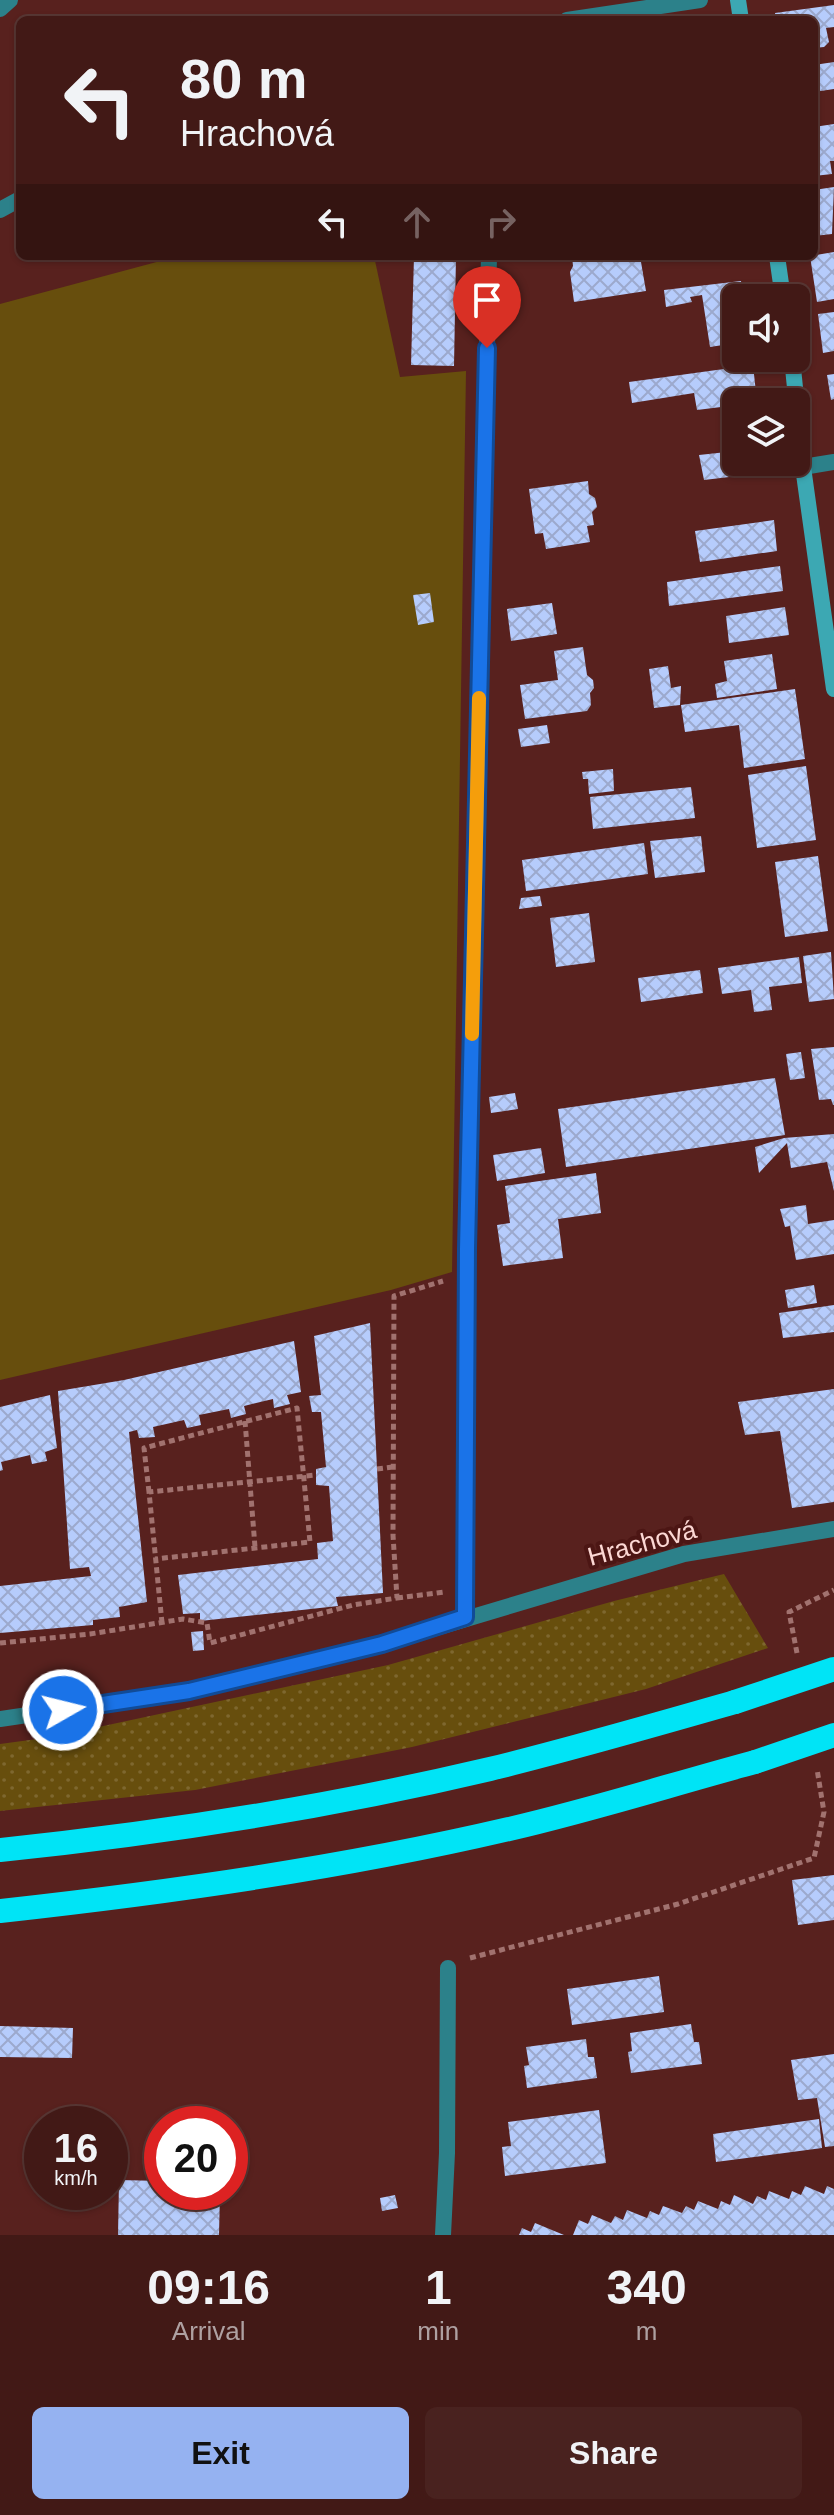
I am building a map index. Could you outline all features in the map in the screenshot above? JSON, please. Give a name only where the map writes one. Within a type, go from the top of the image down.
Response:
[{"type":"highway","points":[[0,1850],[110,1839],[298,1809],[489,1769],[735,1702],[834,1669]]},
{"type":"highway","points":[[0,1911],[116,1898],[358,1860],[510,1829],[755,1762],[834,1735]]},
{"type":"street","points":[[0,9],[10,0]]},
{"type":"street","points":[[594,16],[700,0]]},
{"type":"street","points":[[465,1617],[467,1274],[489,260]]},
{"type":"street","points":[[778,260],[781,284]]},
{"type":"street","points":[[810,466],[834,462]]},
{"type":"street","points":[[804,476],[834,689]]},
{"type":"street","name":"Hrachová","points":[[0,1719],[189,1691],[382,1644],[684,1554],[834,1529]]},
{"type":"street","points":[[443,2235],[447,2153],[448,1968]]},
{"type":"path","points":[[0,1643],[90,1634],[183,1619],[207,1623],[210,1643],[353,1605],[397,1598],[393,1467],[394,1296],[467,1274]]},
{"type":"path","points":[[155,1559],[310,1542],[297,1408],[144,1448],[149,1492],[155,1559],[162,1623]]},
{"type":"path","points":[[245,1421],[255,1547]]},
{"type":"path","points":[[377,1469],[393,1467]]},
{"type":"path","points":[[149,1492],[316,1475]]},
{"type":"path","points":[[797,1658],[789,1612],[834,1590]]},
{"type":"path","points":[[448,1968],[471,1958],[678,1904],[814,1858],[824,1812],[816,1766]]},
{"type":"shaded area","points":[[164,260],[375,260],[400,377],[466,371],[452,1272],[391,1290],[0,1380],[0,304]]},
{"type":"shaded area","points":[[724,1574],[768,1648],[646,1689],[412,1747],[195,1790],[0,1811],[0,1744],[52,1737],[388,1665],[614,1601]]},
{"type":"building","points":[[834,5],[834,27],[826,28],[829,42],[818,48],[818,16],[775,16],[775,13]]},
{"type":"building","points":[[834,62],[834,89],[818,91],[818,64]]},
{"type":"building","points":[[834,124],[834,161],[830,161],[832,174],[818,176],[818,126]]},
{"type":"building","points":[[834,187],[832,234],[818,236],[818,189]]},
{"type":"building","points":[[834,252],[834,299],[817,302],[811,260],[818,260],[818,255]]},
{"type":"building","points":[[414,260],[456,260],[454,366],[411,365]]},
{"type":"building","points":[[572,260],[639,260],[646,291],[574,302],[570,272]]},
{"type":"building","points":[[741,281],[741,284],[722,284],[722,345],[710,347],[702,295],[690,297],[692,302],[666,307],[664,290]]},
{"type":"building","points":[[834,312],[834,351],[823,353],[818,314]]},
{"type":"building","points":[[722,369],[722,372],[754,372],[755,388],[722,388],[722,413],[721,407],[697,410],[694,393],[632,403],[629,382]]},
{"type":"building","points":[[834,374],[834,399],[831,400],[827,375]]},
{"type":"building","points":[[722,453],[722,476],[738,476],[704,480],[699,455]]},
{"type":"building","points":[[588,481],[589,494],[595,498],[597,507],[592,512],[594,525],[587,526],[590,542],[546,549],[543,533],[535,534],[529,489]]},
{"type":"building","points":[[774,520],[777,551],[700,562],[695,531]]},
{"type":"building","points":[[780,566],[783,591],[669,606],[667,582]]},
{"type":"building","points":[[430,593],[434,622],[418,625],[413,595]]},
{"type":"building","points":[[552,603],[557,634],[511,641],[507,609]]},
{"type":"building","points":[[785,607],[789,635],[729,643],[726,616]]},
{"type":"building","points":[[583,647],[587,675],[593,680],[594,688],[587,711],[525,719],[520,685],[558,680],[554,651]]},
{"type":"building","points":[[772,654],[777,689],[717,698],[715,684],[727,681],[724,661]]},
{"type":"building","points":[[668,666],[671,688],[681,686],[680,705],[654,708],[649,669]]},
{"type":"building","points":[[795,689],[805,759],[744,768],[739,725],[685,732],[681,705]]},
{"type":"building","points":[[547,725],[550,743],[521,747],[518,729]]},
{"type":"building","points":[[806,766],[816,840],[757,848],[748,775]]},
{"type":"building","points":[[613,769],[614,791],[589,794],[588,779],[583,779],[582,772]]},
{"type":"building","points":[[691,787],[695,818],[593,829],[590,797]]},
{"type":"building","points":[[701,836],[705,872],[655,878],[650,841]]},
{"type":"building","points":[[644,843],[648,874],[526,891],[522,860]]},
{"type":"building","points":[[818,856],[828,931],[785,937],[775,862]]},
{"type":"building","points":[[540,896],[542,906],[519,909],[521,898]]},
{"type":"building","points":[[589,913],[595,962],[556,967],[550,918]]},
{"type":"building","points":[[831,952],[834,999],[809,1002],[803,956]]},
{"type":"building","points":[[799,957],[802,983],[769,987],[772,1010],[754,1012],[751,990],[722,994],[718,968]]},
{"type":"building","points":[[700,970],[703,993],[641,1002],[638,978]]},
{"type":"building","points":[[834,1047],[833,1105],[831,1099],[819,1100],[811,1049]]},
{"type":"building","points":[[801,1052],[805,1078],[790,1080],[786,1054]]},
{"type":"building","points":[[775,1078],[785,1135],[566,1167],[558,1109]]},
{"type":"building","points":[[515,1093],[518,1109],[491,1113],[489,1097]]},
{"type":"building","points":[[834,1134],[834,1191],[827,1162],[791,1168],[787,1143],[759,1173],[755,1147],[784,1138]]},
{"type":"building","points":[[541,1148],[545,1173],[497,1181],[493,1155]]},
{"type":"building","points":[[596,1173],[601,1213],[558,1219],[563,1258],[503,1266],[497,1225],[510,1223],[505,1186]]},
{"type":"building","points":[[806,1205],[808,1224],[834,1220],[834,1254],[796,1260],[790,1226],[785,1227],[780,1209]]},
{"type":"building","points":[[814,1285],[817,1303],[788,1308],[785,1290]]},
{"type":"building","points":[[834,1305],[834,1332],[783,1338],[779,1313]]},
{"type":"building","points":[[370,1323],[383,1593],[336,1597],[338,1606],[200,1621],[200,1613],[183,1614],[178,1575],[318,1559],[317,1543],[333,1541],[329,1486],[316,1485],[316,1469],[326,1467],[321,1412],[312,1412],[309,1396],[321,1395],[314,1336]]},
{"type":"building","points":[[294,1341],[301,1392],[287,1395],[290,1404],[274,1408],[273,1399],[244,1406],[246,1414],[231,1418],[229,1409],[199,1415],[201,1425],[187,1428],[184,1420],[153,1427],[155,1437],[139,1438],[137,1430],[129,1432],[147,1602],[119,1607],[120,1617],[93,1620],[93,1625],[0,1633],[0,1586],[91,1576],[89,1567],[70,1569],[58,1391],[124,1380]]},
{"type":"building","points":[[834,1389],[834,1502],[792,1508],[780,1431],[745,1435],[738,1402]]},
{"type":"building","points":[[50,1395],[57,1448],[45,1452],[47,1461],[32,1464],[30,1455],[1,1462],[3,1470],[0,1471],[0,1407]]},
{"type":"building","points":[[203,1631],[204,1650],[193,1651],[191,1632]]},
{"type":"building","points":[[834,1875],[834,1920],[798,1925],[792,1880]]},
{"type":"building","points":[[659,1976],[664,2012],[572,2025],[567,1989]]},
{"type":"building","points":[[691,2024],[694,2042],[699,2042],[702,2064],[631,2073],[628,2052],[632,2051],[630,2033]]},
{"type":"building","points":[[0,2026],[73,2028],[72,2058],[0,2057]]},
{"type":"building","points":[[586,2039],[588,2057],[594,2057],[597,2078],[527,2088],[524,2066],[529,2065],[526,2047]]},
{"type":"building","points":[[834,2054],[834,2146],[825,2147],[817,2098],[798,2100],[791,2060]]},
{"type":"building","points":[[599,2110],[606,2163],[505,2176],[502,2147],[511,2146],[508,2122]]},
{"type":"building","points":[[819,2119],[822,2148],[716,2162],[713,2134]]},
{"type":"building","points":[[128,2180],[144,2181],[144,2210],[220,2210],[219,2235],[118,2235],[118,2210],[128,2210]]},
{"type":"building","points":[[805,2186],[824,2194],[827,2186],[834,2189],[834,2235],[573,2235],[579,2220],[588,2224],[592,2215],[611,2223],[615,2216],[623,2220],[627,2210],[647,2218],[650,2211],[659,2215],[663,2206],[682,2213],[686,2206],[694,2210],[698,2201],[718,2209],[721,2201],[730,2205],[734,2195],[753,2204],[757,2196],[766,2200],[769,2191],[789,2199],[792,2191],[801,2195]]},
{"type":"building","points":[[395,2195],[398,2208],[382,2211],[380,2198]]},
{"type":"building","points":[[535,2223],[564,2235],[519,2235],[522,2228],[531,2232]]},
{"type":"slow traffic","points":[[472,1034],[479,698]]},
{"type":"route","points":[[63,1710],[189,1691],[382,1644],[465,1617],[467,1249],[487,348]]}]
